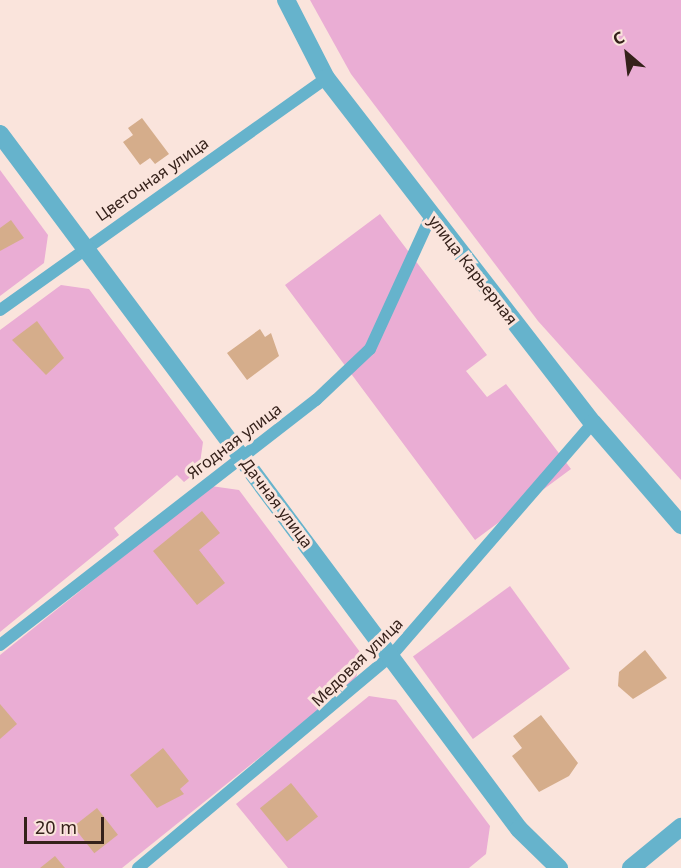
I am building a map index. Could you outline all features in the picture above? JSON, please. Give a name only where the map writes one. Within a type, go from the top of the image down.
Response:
[{"type":"street","name":"улица Карьерная","points":[[286,0],[326,78],[593,423],[681,525]]},
{"type":"street","name":"Дачная улица","points":[[0,134],[82,247],[241,455],[519,830],[559,868]]},
{"type":"street","points":[[631,868],[681,827]]},
{"type":"lane","name":"Цветочная улица","points":[[0,310],[82,247],[326,78]]},
{"type":"lane","name":"Ягодная улица","points":[[0,645],[241,455],[316,400],[370,349],[431,216]]},
{"type":"lane","name":"Медовая улица","points":[[138,868],[391,656],[593,423]]},
{"type":"shaded area","points":[[310,0],[681,0],[681,480],[538,321],[351,74]]},
{"type":"shaded area","points":[[0,170],[48,235],[44,263],[0,296]]},
{"type":"shaded area","points":[[380,214],[487,355],[466,371],[487,397],[506,384],[571,469],[475,540],[285,285]]},
{"type":"shaded area","points":[[61,285],[89,289],[203,442],[199,470],[184,482],[177,475],[114,528],[119,535],[0,632],[0,330]]},
{"type":"shaded area","points":[[211,486],[239,490],[360,652],[356,680],[122,868],[0,868],[0,655]]},
{"type":"shaded area","points":[[510,586],[570,669],[473,739],[413,657]]},
{"type":"shaded area","points":[[369,696],[396,700],[490,826],[486,854],[469,868],[288,868],[236,804]]},
{"type":"building","points":[[142,118],[169,154],[155,164],[150,158],[140,165],[123,142],[133,135],[128,128]]},
{"type":"building","points":[[11,220],[24,238],[0,251],[0,228]]},
{"type":"building","points":[[37,321],[64,358],[46,375],[12,340]]},
{"type":"building","points":[[260,329],[265,337],[271,333],[279,356],[247,380],[227,353]]},
{"type":"building","points":[[202,511],[220,533],[199,550],[225,583],[197,605],[153,551]]},
{"type":"building","points":[[645,650],[667,678],[633,699],[618,686],[619,672]]},
{"type":"building","points":[[0,704],[17,724],[0,739]]},
{"type":"building","points":[[541,715],[578,763],[569,776],[539,792],[512,756],[522,748],[513,736]]},
{"type":"building","points":[[163,748],[189,781],[180,789],[184,794],[157,808],[130,775]]},
{"type":"building","points":[[291,783],[318,816],[287,842],[260,808]]},
{"type":"building","points":[[97,808],[118,835],[94,853],[73,826]]},
{"type":"building","points":[[55,856],[65,868],[40,868]]}]
